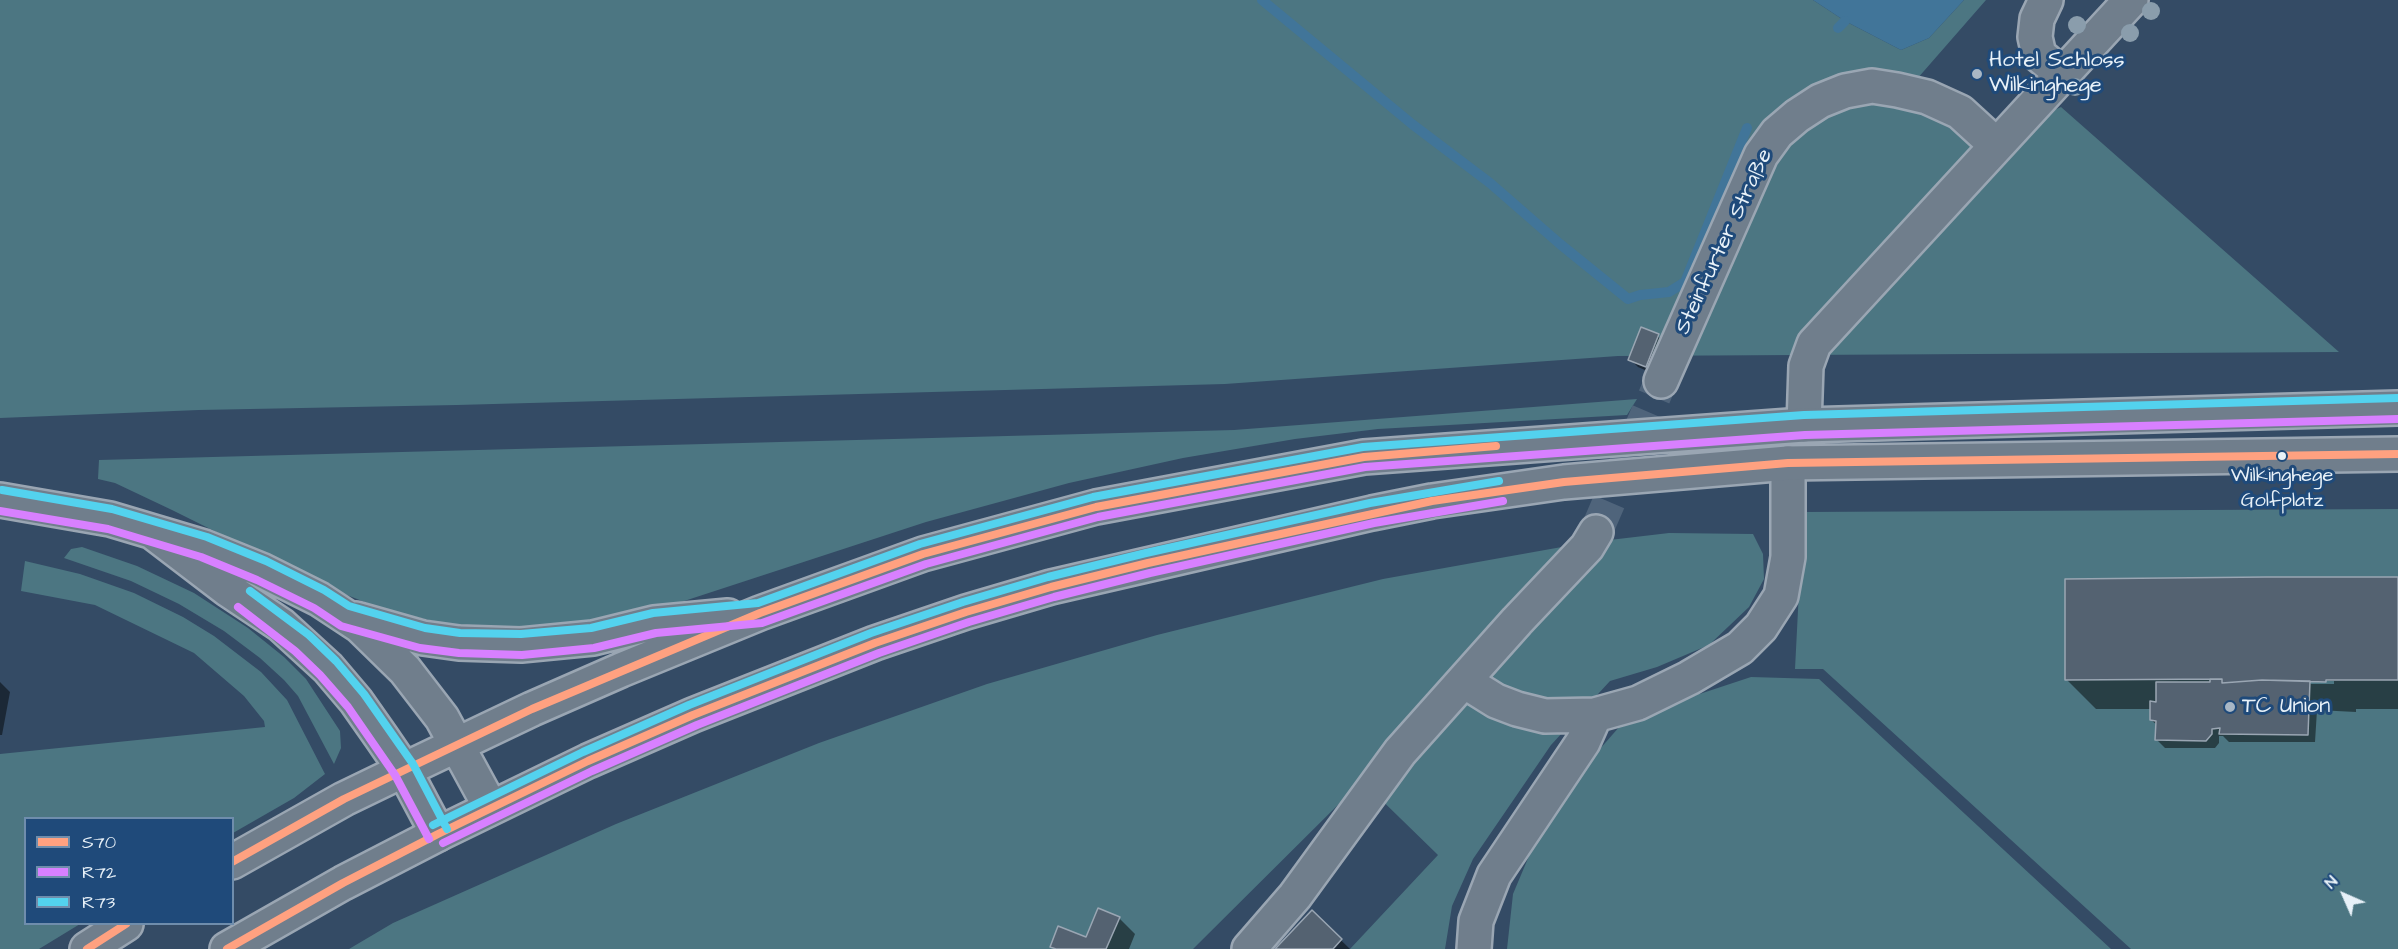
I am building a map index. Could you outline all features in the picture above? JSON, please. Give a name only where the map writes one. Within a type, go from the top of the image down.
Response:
[{"type":"main road","points":[[2046,0],[2037,19],[2035,37],[2040,55],[2062,74]]},
{"type":"main road","points":[[1804,424],[1806,366],[1814,344],[2131,0]]},
{"type":"main road","name":"Steinfurter Straße","points":[[1661,381],[1761,155],[1778,133],[1797,116],[1820,101],[1845,91],[1872,86],[1927,97],[1960,112],[1996,144]]},
{"type":"main road","points":[[234,861],[344,799],[532,709],[760,613],[923,554],[1096,507],[1364,457],[1804,424],[2398,408]]},
{"type":"main road","points":[[227,949],[352,878],[491,808],[599,756],[793,674],[921,627],[1051,587],[1160,560],[1432,501],[1564,482],[1788,463],[2398,454]]},
{"type":"main road","points":[[1464,681],[1496,701],[1516,709],[1545,716],[1595,715],[1638,703],[1698,674],[1740,648],[1761,627],[1781,596],[1788,557],[1788,463]]},
{"type":"main road","points":[[0,500],[88,514],[204,547],[236,558],[311,595],[345,616],[360,626],[405,670],[442,718],[491,808]]},
{"type":"main road","points":[[1249,949],[1296,896],[1400,752],[1587,547],[1596,532]]},
{"type":"main road","points":[[155,534],[227,589],[263,612],[302,643],[328,668],[356,701],[404,771],[438,834]]},
{"type":"main road","points":[[345,616],[423,638],[459,643],[520,645],[593,638],[654,623],[760,613]]},
{"type":"main road","points":[[1474,949],[1476,921],[1494,875],[1583,742],[1595,715]]},
{"type":"main road","points":[[87,949],[124,925]]},
{"type":"green space","points":[[0,0],[1813,0],[1845,21],[1901,50],[1929,38],[1964,0],[1986,0],[1910,87],[1998,135],[2061,107],[2339,352],[1618,356],[1225,384],[199,410],[0,418]]},
{"type":"green space","points":[[1637,399],[1627,415],[1378,429],[1295,439],[1183,458],[1069,483],[926,522],[675,604],[624,618],[542,629],[460,627],[385,610],[329,588],[115,483],[98,479],[99,460],[1234,430]]},
{"type":"green space","points":[[2398,509],[2398,949],[2131,949],[1823,669],[1795,669],[1803,512]]},
{"type":"green space","points":[[1669,533],[1753,534],[1763,554],[1764,579],[1749,607],[1709,645],[1657,667],[1610,681],[1551,745],[1473,859],[1452,906],[1445,949],[1350,949],[1438,855],[1362,781],[1193,949],[349,949],[393,923],[616,824],[819,743],[987,684],[1157,635],[1383,579],[1584,543]]},
{"type":"green space","points":[[82,547],[137,566],[194,593],[248,628],[284,657],[306,679],[340,731],[341,748],[334,764],[298,696],[260,658],[224,631],[179,604],[131,581],[64,558],[71,549]]},
{"type":"green space","points":[[25,561],[80,574],[134,593],[183,617],[214,636],[261,672],[287,700],[325,774],[294,798],[234,832],[234,817],[24,817],[24,925],[78,925],[39,949],[0,949],[0,754],[265,727],[264,721],[244,696],[194,653],[95,605],[21,591]]},
{"type":"green space","points":[[1751,677],[1819,679],[2111,949],[1507,949],[1513,894],[1550,806],[1627,718]]},
{"type":"water","points":[[1813,0],[1964,0],[1929,38],[1901,50],[1845,21]]},
{"type":"building","points":[[1641,327],[1659,334],[1646,367],[1628,360]]},
{"type":"building","points":[[2398,577],[2398,680],[2326,680],[2326,682],[2262,680],[2222,683],[2222,679],[2065,680],[2065,579]]},
{"type":"building","name":"TC Union","points":[[2210,679],[2222,679],[2222,683],[2262,680],[2310,681],[2308,735],[2219,734],[2220,728],[2212,729],[2212,734],[2206,741],[2155,740],[2156,721],[2150,720],[2150,701],[2156,702],[2156,682],[2210,682]]},
{"type":"building","points":[[1098,908],[1120,917],[1106,949],[1050,947],[1058,926],[1086,937]]},
{"type":"building","points":[[1312,910],[1342,939],[1333,949],[1275,949]]},
{"type":"waterway","points":[[1262,0],[1412,124],[1490,183],[1628,299],[1640,295],[1669,292],[1685,282],[1747,128]]},
{"type":"waterway","points":[[1838,28],[1845,21]]},
{"type":"tunnel","points":[[1596,532],[1661,381]]},
{"type":"transit line","name":"R73","points":[[2,490],[112,509],[207,537],[266,561],[324,590],[349,606],[425,628],[460,633],[521,634],[591,628],[653,613],[758,603],[920,544],[1093,497],[1363,447],[1804,415],[2398,398]]},
{"type":"transit line","name":"R72","points":[[0,511],[108,529],[201,557],[257,580],[314,608],[341,626],[420,648],[459,653],[522,655],[594,648],[656,633],[762,623],[926,564],[1098,517],[1365,467],[1805,435],[2398,419]]},
{"type":"transit line","name":"S70","points":[[234,861],[344,799],[532,709],[760,613],[923,554],[1096,507],[1364,457],[1496,446]]},
{"type":"transit line","name":"S70","points":[[227,949],[343,883],[438,834],[588,761],[693,715],[875,643],[966,612],[1051,587],[1148,563],[1432,501],[1564,482],[1788,463],[2398,454]]},
{"type":"transit line","name":"R73","points":[[433,825],[583,752],[689,705],[871,633],[963,602],[1048,577],[1146,553],[1370,503],[1499,481]]},
{"type":"transit line","name":"R72","points":[[443,843],[592,771],[697,725],[879,653],[969,622],[1054,597],[1150,573],[1374,523],[1503,501]]},
{"type":"transit line","name":"R73","points":[[250,591],[309,635],[336,661],[364,694],[413,764],[447,829]]},
{"type":"transit line","name":"R72","points":[[238,607],[295,651],[348,707],[395,775],[429,839]]},
{"type":"transit line","name":"S70","points":[[87,949],[124,925]]},
{"type":"place","name":"Hotel Schloss Wilkinghege","points":[[1977,74]]},
{"type":"place","name":"Wilkinghege Golfplatz","points":[[2282,456]]},
{"type":"place","name":"TC Union","points":[[2230,707]]}]
